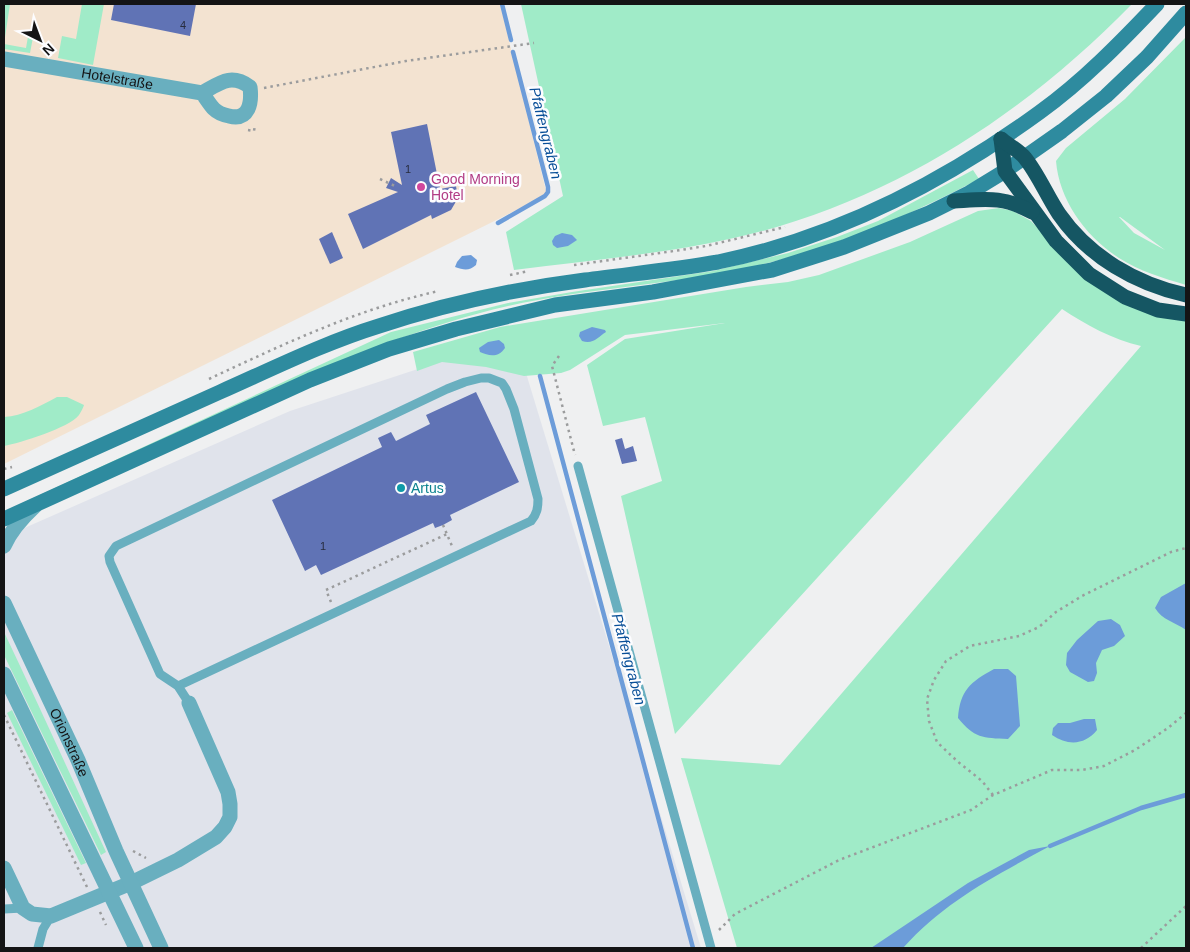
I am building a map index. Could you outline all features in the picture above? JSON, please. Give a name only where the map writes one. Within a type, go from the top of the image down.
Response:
[{"type":"highway","points":[[1000,139],[1024,157],[1060,215],[1098,256],[1116,268],[1144,282],[1164,290],[1186,295]]},
{"type":"highway","points":[[1000,139],[1005,171],[1035,214],[1088,274],[1125,297],[1141,304],[1158,310],[1186,314]]},
{"type":"highway","points":[[954,201],[989,198],[1007,201],[1035,214]]},
{"type":"main road","points":[[4,489],[314,350],[378,326],[449,306],[510,293],[583,280],[718,262],[784,245],[857,219],[917,190],[1041,112],[1127,36],[1157,4]]},
{"type":"main road","points":[[4,519],[310,380],[388,349],[456,329],[555,305],[653,292],[772,270],[844,247],[929,213],[954,201],[1005,171],[1062,131],[1106,96],[1147,57],[1186,13]]},
{"type":"street","name":"Hotelstraße","points":[[4,59],[202,93]]},
{"type":"street","points":[[229,80],[241,81],[250,87],[251,96],[249,107],[245,114],[237,118],[225,115],[214,109],[202,93],[229,80]]},
{"type":"street","points":[[4,546],[16,524],[38,503]]},
{"type":"street","name":"Orionstraße","points":[[4,603],[78,760],[116,851],[161,948]]},
{"type":"street","name":"Orionstraße","points":[[4,674],[136,948]]},
{"type":"street","points":[[4,868],[23,908],[32,914],[51,916],[131,883],[178,860],[216,837],[225,827],[230,816],[228,792],[189,703]]},
{"type":"lane","points":[[178,686],[531,521],[536,515],[538,498],[514,409],[502,383],[489,378],[465,382],[447,389],[116,546],[111,551],[109,556],[110,562],[160,674],[178,686],[189,703]]},
{"type":"lane","points":[[578,466],[710,944]]},
{"type":"lane","points":[[4,909],[23,908]]},
{"type":"lane","points":[[37,948],[43,929],[51,916]]},
{"type":"path","points":[[250,87],[263,88],[406,60],[534,43]]},
{"type":"path","points":[[380,179],[395,186]]},
{"type":"path","points":[[574,265],[690,249],[789,226]]},
{"type":"path","points":[[510,275],[537,270]]},
{"type":"path","points":[[204,381],[327,325],[382,305],[447,289]]},
{"type":"path","points":[[558,356],[552,366],[578,466]]},
{"type":"path","points":[[4,470],[18,466]]},
{"type":"path","points":[[443,524],[456,556]]},
{"type":"path","points":[[336,612],[326,590],[447,534]]},
{"type":"path","points":[[993,795],[982,781],[937,742],[929,722],[928,699],[934,680],[946,662],[970,646],[1019,636],[1039,627],[1056,612],[1082,596],[1171,552],[1186,548]]},
{"type":"path","points":[[710,944],[735,914],[839,860],[971,810],[993,795],[1052,770],[1082,770],[1104,766],[1135,750],[1168,728],[1186,713]]},
{"type":"path","points":[[4,715],[110,932]]},
{"type":"path","points":[[132,850],[144,858],[153,858]]},
{"type":"path","points":[[1141,948],[1186,906]]},
{"type":"shaded area","points":[[4,4],[500,4],[547,195],[4,464]]},
{"type":"shaded area","points":[[515,337],[701,948],[4,948],[4,537],[290,411]]},
{"type":"green space","points":[[4,4],[10,4],[4,44]]},
{"type":"green space","points":[[82,4],[104,4],[93,65],[58,58],[62,36],[76,39]]},
{"type":"green space","points":[[521,4],[1132,4],[1087,48],[1039,88],[989,125],[937,158],[882,187],[825,211],[766,230],[705,244],[514,270],[506,232],[563,196]]},
{"type":"green space","points":[[29,31],[34,32],[30,53],[4,49],[4,44],[26,48]]},
{"type":"green space","points":[[1186,37],[1186,285],[1135,267],[1107,249],[1085,228],[1062,190],[1056,161],[1066,148],[1125,99]],"holes":[[[1120,217],[1165,250],[1134,233]]]},
{"type":"green space","points":[[973,170],[979,179],[952,193],[868,230],[781,260],[721,273],[568,295],[508,306],[392,341],[16,506],[391,332],[508,303],[713,271],[788,253],[878,221]]},
{"type":"green space","points":[[999,208],[1013,211],[1031,221],[1066,258],[1091,280],[1186,319],[1186,946],[1183,948],[737,948],[681,758],[780,765],[1141,346],[1120,340],[1100,331],[1062,309],[675,734],[621,496],[662,481],[645,417],[603,426],[587,365],[625,339],[725,323],[625,335],[570,370],[561,373],[524,376],[486,367],[442,362],[417,371],[413,352],[500,327],[746,287],[788,282],[819,275],[910,242],[978,211]]},
{"type":"green space","points":[[57,397],[67,397],[84,405],[74,420],[55,430],[4,446],[4,417],[25,413]]},
{"type":"green space","points":[[4,632],[106,852],[101,855],[4,655]]},
{"type":"green space","points":[[12,710],[86,863],[81,865],[7,713]]},
{"type":"water","points":[[562,233],[572,235],[577,240],[568,246],[557,248],[553,245],[552,241],[555,236]]},
{"type":"water","points":[[471,255],[477,260],[476,265],[466,269],[455,267],[462,256]]},
{"type":"water","points":[[592,327],[605,330],[606,332],[592,341],[582,341],[579,336],[580,332]]},
{"type":"water","points":[[499,340],[504,344],[505,348],[496,355],[480,352],[479,348],[488,342]]},
{"type":"water","points":[[1186,583],[1186,630],[1165,618],[1155,608],[1161,597]]},
{"type":"water","points":[[1111,619],[1120,625],[1125,636],[1114,646],[1102,650],[1096,663],[1097,673],[1094,681],[1088,682],[1070,672],[1066,665],[1067,653],[1077,640],[1098,621]]},
{"type":"water","points":[[994,669],[1008,669],[1016,676],[1020,726],[1008,739],[980,736],[969,730],[958,718],[961,701],[968,688],[979,678]]},
{"type":"water","points":[[1084,719],[1095,719],[1097,730],[1087,739],[1070,742],[1058,739],[1052,735],[1053,728],[1058,723],[1070,723]]},
{"type":"water","points":[[1050,846],[990,879],[953,903],[919,931],[903,948],[871,948],[968,883],[1029,850]]},
{"type":"building","points":[[114,4],[196,4],[190,36],[111,20]]},
{"type":"building","name":"Good Morning Hotel","points":[[427,124],[440,189],[456,186],[458,198],[451,210],[432,219],[431,215],[363,249],[348,214],[398,192],[386,188],[391,178],[402,185],[391,132]]},
{"type":"building","points":[[482,173],[484,183],[475,185],[473,175]]},
{"type":"building","points":[[332,232],[343,258],[330,264],[319,239]]},
{"type":"building","name":"Artus","points":[[476,392],[519,482],[450,515],[452,520],[443,525],[435,528],[433,523],[321,575],[316,565],[305,571],[272,500],[382,447],[378,438],[391,432],[396,441],[430,424],[426,415]]},
{"type":"building","points":[[622,438],[625,449],[633,446],[637,461],[622,464],[615,440]]},
{"type":"waterway","name":"Pfaffengraben","points":[[502,4],[511,40]]},
{"type":"waterway","name":"Pfaffengraben","points":[[498,223],[545,196],[548,192],[513,52]]},
{"type":"waterway","name":"Pfaffengraben","points":[[540,376],[693,948]]},
{"type":"waterway","points":[[1050,846],[1141,808],[1186,795]]},
{"type":"place","name":"Good Morning Hotel","points":[[421,187]]},
{"type":"place","name":"Artus","points":[[401,488]]}]
